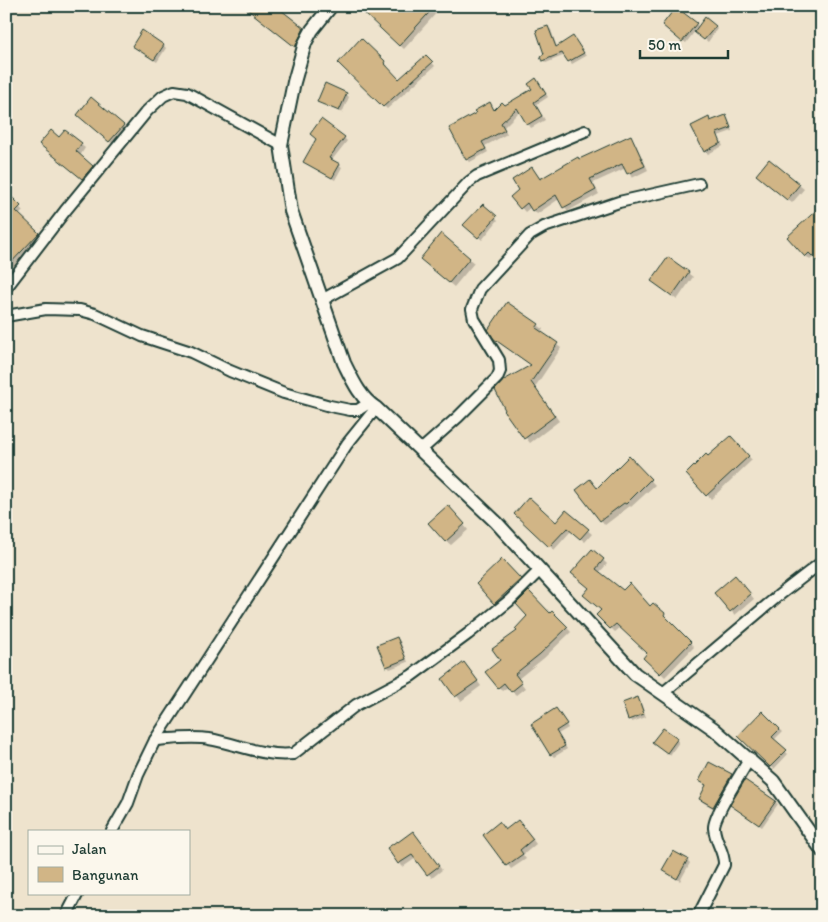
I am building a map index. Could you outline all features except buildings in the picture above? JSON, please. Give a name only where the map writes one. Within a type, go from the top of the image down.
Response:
[{"type":"street","points":[[331,6],[312,30],[306,42],[294,82],[281,145],[291,211],[344,363],[353,381],[372,405],[496,522],[635,674],[714,729],[750,758],[772,781],[822,850]]},
{"type":"street","points":[[6,288],[140,118],[163,96],[174,91],[187,93],[281,145]]},
{"type":"street","points":[[322,300],[398,258],[469,182],[477,176],[585,131]]},
{"type":"street","points":[[421,450],[497,378],[500,371],[499,360],[474,319],[472,309],[480,289],[530,235],[544,227],[619,202],[699,184]]},
{"type":"street","points":[[6,316],[46,309],[80,310],[95,314],[142,336],[191,352],[230,371],[284,392],[350,410],[358,410],[372,405]]},
{"type":"street","points":[[113,830],[128,802],[154,740],[372,405]]},
{"type":"street","points":[[663,693],[778,596],[822,562]]},
{"type":"street","points":[[154,740],[193,737],[210,739],[253,751],[283,755],[294,754],[356,705],[411,676],[468,634],[509,601],[540,570]]},
{"type":"street","points":[[698,916],[724,865],[725,857],[716,841],[714,822],[750,758]]},
{"type":"street","points":[[66,916],[77,894]]}]
